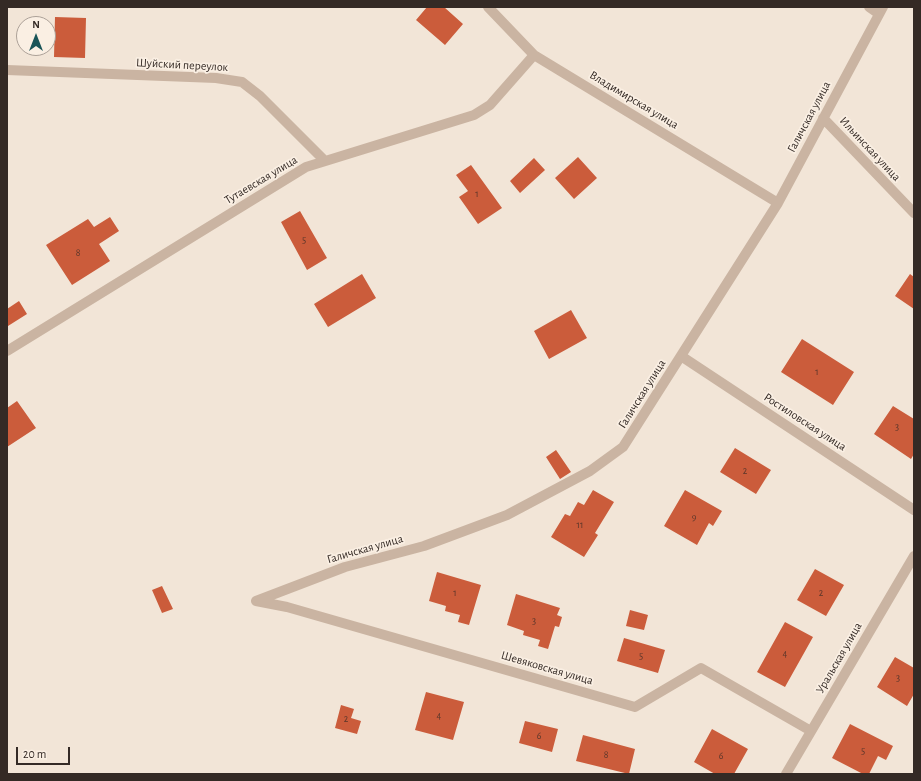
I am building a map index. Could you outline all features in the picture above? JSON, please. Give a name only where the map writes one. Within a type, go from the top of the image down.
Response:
[{"type":"street","name":"Владимирская улица","points":[[488,7],[534,55],[778,203]]},
{"type":"street","points":[[869,7],[881,11]]},
{"type":"street","name":"Галичская улица","points":[[256,601],[345,567],[424,546],[507,515],[590,471],[623,447],[778,203],[881,11]]},
{"type":"street","name":"Тутаевская улица","points":[[7,351],[306,167],[324,160],[474,115],[490,105],[534,55]]},
{"type":"street","name":"Шуйский переулок","points":[[7,70],[216,78],[242,82],[260,96],[324,160]]},
{"type":"street","name":"Ильинская улица","points":[[824,118],[914,213]]},
{"type":"street","name":"Ростиловская улица","points":[[681,356],[914,510]]},
{"type":"street","name":"Уральская улица","points":[[786,774],[914,556]]},
{"type":"street","name":"Шевяковская улица","points":[[256,601],[287,607],[635,706],[701,668],[811,731]]},
{"type":"building","points":[[427,7],[444,7],[463,24],[445,45],[416,20]]},
{"type":"building","points":[[56,17],[86,18],[85,58],[54,57],[56,56]]},
{"type":"building","points":[[578,157],[597,178],[574,199],[555,178]]},
{"type":"building","points":[[534,158],[545,170],[520,193],[510,181]]},
{"type":"building","points":[[471,165],[502,208],[478,224],[459,197],[468,191],[456,175]]},
{"type":"building","points":[[300,211],[327,258],[307,270],[281,222]]},
{"type":"building","points":[[110,217],[119,231],[99,244],[110,261],[72,285],[46,245],[88,219],[94,227]]},
{"type":"building","points":[[362,274],[376,298],[328,327],[314,304]]},
{"type":"building","points":[[910,274],[914,277],[914,309],[895,296]]},
{"type":"building","points":[[19,301],[27,314],[8,326],[7,309]]},
{"type":"building","points":[[571,310],[587,338],[549,359],[534,331]]},
{"type":"building","points":[[802,339],[854,372],[833,405],[781,372]]},
{"type":"building","points":[[17,401],[36,428],[7,447],[7,408]]},
{"type":"building","points":[[893,406],[914,419],[914,454],[911,459],[874,434]]},
{"type":"building","points":[[735,448],[771,470],[756,494],[720,472]]},
{"type":"building","points":[[556,450],[571,472],[560,479],[546,457]]},
{"type":"building","points":[[593,490],[614,502],[595,533],[598,535],[584,557],[551,537],[565,514],[570,516],[578,502],[584,505]]},
{"type":"building","points":[[685,490],[722,511],[713,526],[709,523],[697,545],[664,526]]},
{"type":"building","points":[[815,569],[844,585],[826,616],[797,600]]},
{"type":"building","points":[[437,572],[481,585],[469,625],[458,622],[460,615],[445,611],[446,606],[429,601]]},
{"type":"building","points":[[162,586],[173,609],[162,613],[152,590]]},
{"type":"building","points":[[516,594],[560,608],[557,615],[562,617],[559,627],[555,626],[548,649],[538,646],[540,640],[523,635],[524,631],[507,625]]},
{"type":"building","points":[[630,610],[648,615],[644,630],[626,626]]},
{"type":"building","points":[[785,622],[813,637],[785,687],[757,672]]},
{"type":"building","points":[[624,638],[665,650],[658,673],[617,661]]},
{"type":"building","points":[[895,657],[914,668],[914,694],[907,706],[877,687]]},
{"type":"building","points":[[426,692],[464,702],[453,740],[415,730]]},
{"type":"building","points":[[341,705],[354,709],[351,718],[361,721],[357,734],[335,728]]},
{"type":"building","points":[[525,721],[558,729],[552,752],[519,743]]},
{"type":"building","points":[[850,724],[893,746],[886,760],[878,756],[869,774],[863,774],[832,758]]},
{"type":"building","points":[[712,729],[748,749],[734,774],[715,774],[694,762]]},
{"type":"building","points":[[583,735],[635,749],[629,774],[576,761]]}]
